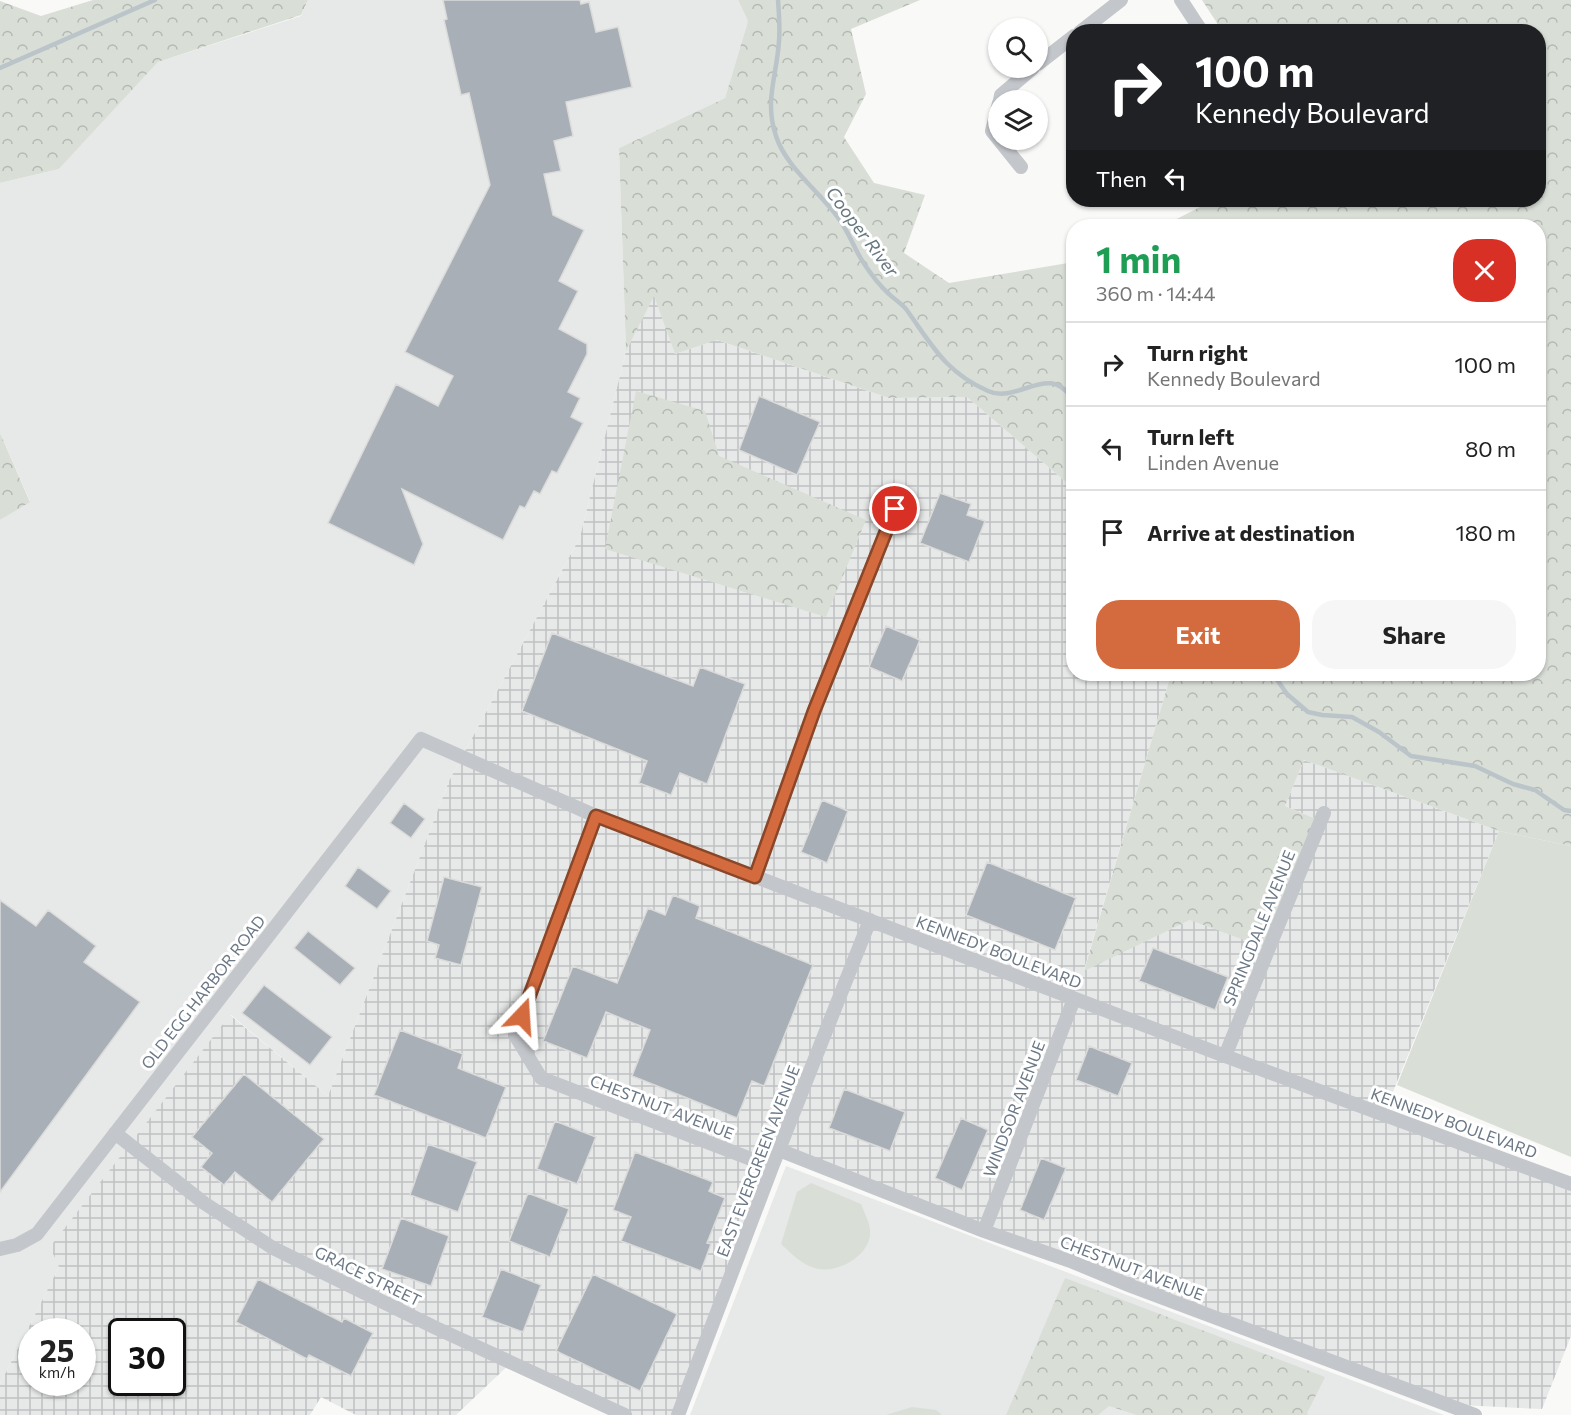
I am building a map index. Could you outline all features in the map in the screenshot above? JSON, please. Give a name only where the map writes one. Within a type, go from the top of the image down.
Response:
[{"type":"street","points":[[1090,24],[1121,0]]},
{"type":"street","points":[[1181,0],[1197,24]]},
{"type":"street","points":[[1048,56],[1066,42]]},
{"type":"street","points":[[1007,90],[1021,78]]},
{"type":"street","points":[[1007,150],[1021,167]]},
{"type":"street","points":[[755,877],[814,711],[902,492]]},
{"type":"street","name":"KENNEDY BOULEVARD","points":[[421,739],[596,816],[1225,1056],[1571,1184]]},
{"type":"street","name":"OLD EGG HARBOR ROAD","points":[[0,1249],[17,1245],[37,1234],[421,739]]},
{"type":"street","name":"SPRINGDALE AVENUE","points":[[1225,1056],[1324,813]]},
{"type":"street","name":"CHESTNUT AVENUE","points":[[596,816],[515,1035],[541,1078],[772,1167]]},
{"type":"street","name":"EAST EVERGREEN AVENUE","points":[[678,1415],[772,1167],[870,920]]},
{"type":"street","name":"WINDSOR AVENUE","points":[[984,1231],[1074,999]]},
{"type":"street","name":"GRACE STREET","points":[[115,1133],[204,1203],[273,1248],[436,1328],[625,1415]]},
{"type":"street","name":"CHESTNUT AVENUE","points":[[779,1150],[984,1231],[1073,1262],[1475,1415]]},
{"type":"shaded area","points":[[308,0],[738,0],[748,21],[725,98],[619,148],[626,351],[580,537],[449,781],[328,1096],[231,1015],[59,1267],[33,1318],[18,1318],[18,1348],[0,1384],[0,520],[30,501],[0,433],[0,183],[59,169],[158,62],[301,16]]},
{"type":"shaded area","points":[[654,295],[675,354],[717,340],[889,398],[967,397],[1066,482],[1066,681],[1169,681],[1084,970],[1190,920],[1321,821],[1285,806],[1304,760],[1499,831],[1384,1114],[1571,1187],[1571,1336],[1542,1409],[1459,1405],[778,1155],[678,1415],[629,1415],[515,1359],[456,1415],[356,1415],[321,1397],[310,1415],[0,1415],[0,1384],[18,1348],[18,1396],[96,1396],[96,1318],[33,1318],[59,1267],[50,1247],[230,1015],[328,1096],[449,781],[580,537],[626,351]]},
{"type":"shaded area","points":[[786,1166],[1444,1415],[690,1415]]},
{"type":"green space","points":[[93,0],[308,0],[301,15],[158,62],[59,169],[0,183],[0,1],[41,16]]},
{"type":"green space","points":[[738,0],[920,0],[851,29],[866,94],[844,137],[874,183],[925,195],[904,253],[949,283],[1066,263],[1066,482],[967,397],[889,398],[717,340],[675,354],[654,296],[626,351],[619,148],[725,98],[748,21]]},
{"type":"green space","points":[[1202,0],[1571,0],[1571,846],[1499,831],[1304,760],[1285,806],[1321,821],[1266,948],[1190,920],[1084,971],[1169,681],[1546,681],[1546,219],[1177,219],[1200,207],[1546,207],[1546,24],[1217,23]]},
{"type":"green space","points":[[636,391],[705,411],[719,456],[866,520],[826,617],[605,549]]},
{"type":"green space","points":[[0,433],[30,502],[0,520]]},
{"type":"green space","points":[[1499,831],[1571,846],[1571,1157],[1397,1085]]},
{"type":"green space","points":[[811,1183],[861,1204],[869,1225],[869,1240],[865,1248],[851,1261],[833,1269],[815,1268],[805,1264],[781,1244],[797,1192]]},
{"type":"green space","points":[[1065,1278],[1325,1377],[1308,1415],[1137,1415],[1109,1406],[1098,1415],[1006,1415]]},
{"type":"green space","points":[[912,1407],[936,1410],[942,1415],[886,1415]]},
{"type":"building","points":[[443,0],[580,0],[581,4],[589,2],[596,32],[618,27],[632,87],[566,102],[573,136],[554,141],[561,171],[544,174],[553,215],[584,230],[559,281],[578,291],[559,329],[587,344],[587,354],[568,392],[580,398],[571,417],[583,423],[557,473],[552,471],[540,494],[534,491],[525,508],[520,506],[503,540],[402,489],[423,544],[414,565],[328,523],[396,384],[438,406],[453,376],[405,352],[490,185],[469,93],[461,95],[444,20],[447,19]]},
{"type":"building","points":[[759,396],[820,422],[797,475],[739,450]]},
{"type":"building","points":[[940,493],[971,504],[967,515],[985,521],[969,562],[920,543]]},
{"type":"building","points":[[886,626],[920,640],[902,681],[869,667]]},
{"type":"building","points":[[552,633],[693,686],[700,667],[745,684],[707,784],[680,773],[671,795],[639,783],[647,761],[522,711]]},
{"type":"building","points":[[822,800],[848,811],[827,863],[801,852]]},
{"type":"building","points":[[404,803],[425,819],[411,838],[390,823]]},
{"type":"building","points":[[987,862],[1076,898],[1055,950],[966,915]]},
{"type":"building","points":[[358,867],[391,891],[377,909],[345,886]]},
{"type":"building","points":[[444,877],[482,887],[461,965],[435,958],[439,945],[427,941]]},
{"type":"building","points":[[673,895],[700,906],[696,918],[813,965],[764,1086],[752,1081],[737,1118],[632,1076],[650,1030],[606,1012],[587,1058],[543,1041],[573,966],[617,983],[648,908],[665,915]]},
{"type":"building","points":[[0,900],[36,926],[48,910],[96,946],[84,962],[140,1002],[0,1192]]},
{"type":"building","points":[[308,931],[355,968],[340,985],[294,948]]},
{"type":"building","points":[[1153,948],[1228,977],[1215,1010],[1139,981]]},
{"type":"building","points":[[264,985],[332,1037],[310,1065],[242,1013]]},
{"type":"building","points":[[400,1030],[463,1054],[458,1068],[506,1087],[486,1138],[374,1095]]},
{"type":"building","points":[[1089,1046],[1132,1063],[1118,1096],[1076,1080]]},
{"type":"building","points":[[244,1074],[324,1139],[272,1202],[235,1172],[224,1185],[201,1167],[212,1153],[192,1137]]},
{"type":"building","points":[[844,1089],[905,1112],[890,1151],[829,1128]]},
{"type":"building","points":[[961,1118],[988,1130],[962,1190],[935,1178]]},
{"type":"building","points":[[555,1121],[596,1137],[577,1184],[537,1169]]},
{"type":"building","points":[[428,1144],[477,1162],[458,1212],[410,1195]]},
{"type":"building","points":[[635,1152],[713,1182],[709,1191],[725,1198],[707,1243],[711,1244],[701,1271],[621,1241],[631,1217],[613,1210]]},
{"type":"building","points":[[1041,1158],[1066,1168],[1044,1220],[1020,1210]]},
{"type":"building","points":[[528,1193],[569,1209],[550,1257],[509,1241]]},
{"type":"building","points":[[401,1218],[449,1236],[431,1286],[382,1269]]},
{"type":"building","points":[[501,1269],[541,1285],[523,1332],[482,1317]]},
{"type":"building","points":[[593,1274],[677,1314],[640,1391],[556,1351]]},
{"type":"building","points":[[258,1279],[342,1322],[344,1318],[373,1333],[351,1376],[309,1355],[307,1359],[236,1322]]},
{"type":"waterway","points":[[0,68],[155,0]]},
{"type":"waterway","name":"Cooper River","points":[[778,0],[779,41],[771,100],[776,136],[786,157],[840,220],[872,275],[906,309],[932,346],[950,366],[973,383],[1000,394],[1044,383],[1055,384],[1066,391]]},
{"type":"waterway","name":"Cooper River","points":[[1278,681],[1287,694],[1308,712],[1352,717],[1379,732],[1411,756],[1475,766],[1513,784],[1535,790],[1564,810],[1571,811]]},
{"type":"route","points":[[522,1016],[596,816],[755,877],[814,711],[895,509]]}]
